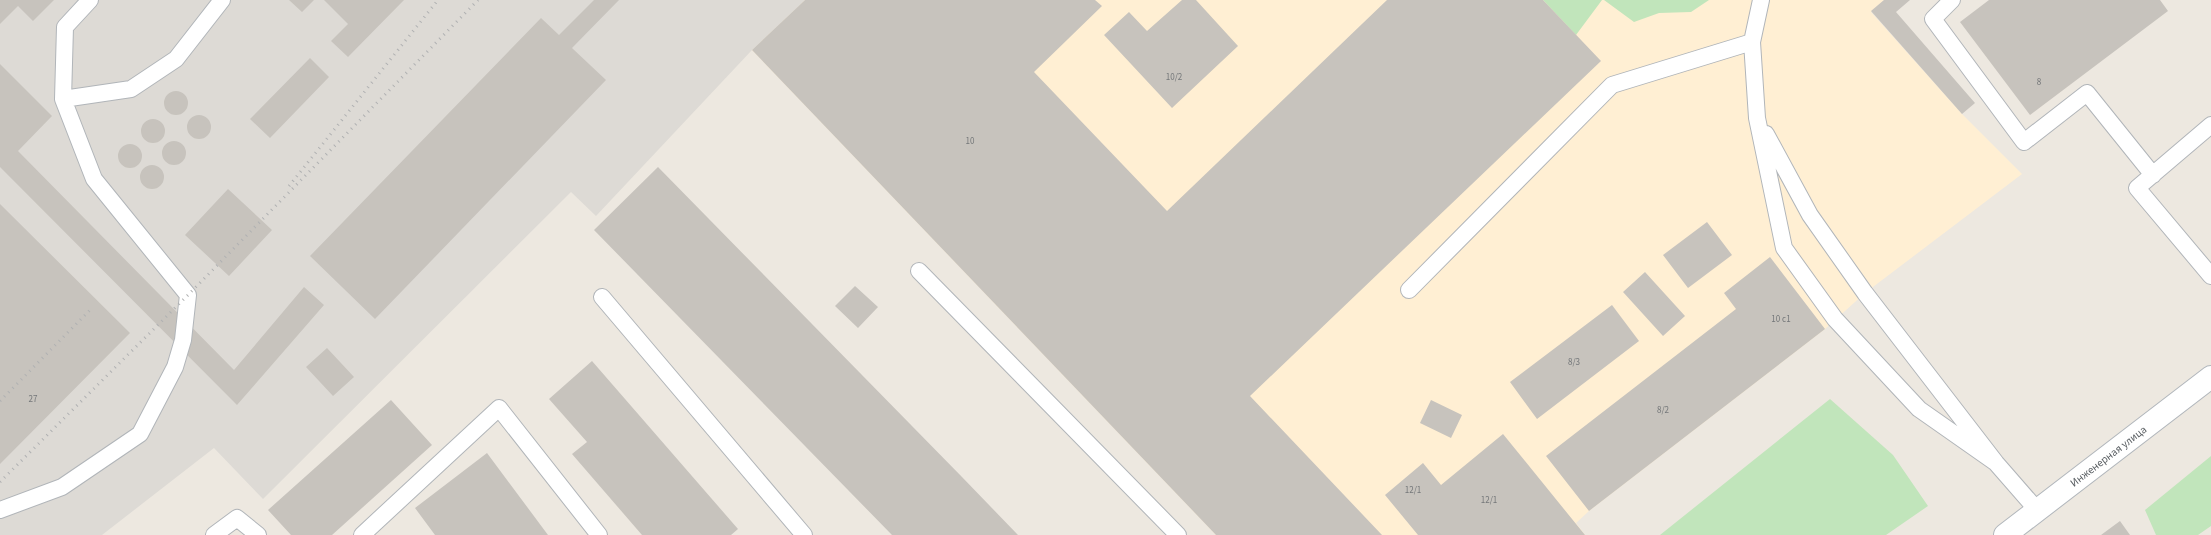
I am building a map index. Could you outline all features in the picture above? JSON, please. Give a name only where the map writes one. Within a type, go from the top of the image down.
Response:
[{"type":"street","name":"Инженерная улица","points":[[2005,535],[2211,377]]},
{"type":"lane","points":[[0,510],[62,487],[140,434],[175,367],[183,340],[188,295],[94,179],[63,99],[65,27],[90,0]]},
{"type":"lane","points":[[63,99],[131,89],[176,59],[222,0]]},
{"type":"lane","points":[[1761,0],[1752,42],[1757,118],[1784,248],[1835,319],[1919,409],[1996,462]]},
{"type":"lane","points":[[1952,0],[1933,18],[2024,142],[2088,93],[2153,175]]},
{"type":"lane","points":[[1409,290],[1612,85],[1752,42]]},
{"type":"lane","points":[[1757,118],[1810,215],[1865,293],[1996,462],[2037,510]]},
{"type":"lane","points":[[2211,125],[2137,188],[2211,276]]},
{"type":"lane","points":[[919,271],[1178,535]]},
{"type":"lane","points":[[602,297],[804,535]]},
{"type":"lane","points":[[362,535],[499,408],[599,535]]},
{"type":"lane","points":[[214,535],[236,518],[258,535]]},
{"type":"shaded area","points":[[0,0],[805,0],[752,50],[596,216],[571,192],[263,499],[214,448],[102,535],[0,535]]},
{"type":"shaded area","points":[[805,0],[1884,0],[1871,12],[1962,114],[2022,174],[1865,293],[1825,329],[1589,511],[1576,523],[1585,535],[1216,535],[752,50]]},
{"type":"green space","points":[[1543,0],[1602,0],[1576,35]]},
{"type":"green space","points":[[1604,0],[1709,0],[1691,12],[1659,13],[1634,22]]},
{"type":"green space","points":[[1830,399],[1893,455],[1928,506],[1886,535],[1660,535]]},
{"type":"green space","points":[[2211,456],[2211,526],[2198,535],[2156,535],[2145,510]]},
{"type":"building","points":[[0,0],[54,0],[33,21],[18,6],[0,24]]},
{"type":"building","points":[[289,0],[314,0],[302,12]]},
{"type":"building","points":[[324,0],[404,0],[348,57],[331,41],[348,24]]},
{"type":"building","points":[[594,0],[619,0],[572,48],[606,80],[375,319],[310,256],[541,18],[559,35]]},
{"type":"building","points":[[805,0],[1095,0],[1102,6],[1034,72],[1167,211],[1387,0],[1543,0],[1601,61],[1250,396],[1382,535],[1216,535],[752,50]]},
{"type":"building","points":[[1182,0],[1196,0],[1238,46],[1172,108],[1104,35],[1129,12],[1147,31]]},
{"type":"building","points":[[1884,0],[1910,0],[1896,12],[1975,103],[1962,114],[1871,11]]},
{"type":"building","points":[[1989,0],[2160,0],[2168,11],[2030,115],[1960,22]]},
{"type":"building","points":[[310,58],[329,77],[270,138],[250,119]]},
{"type":"building","points":[[0,64],[52,116],[18,151],[234,370],[304,287],[324,305],[237,405],[0,167]]},
{"type":"building","points":[[176,91],[185,94],[188,103],[185,112],[176,115],[167,112],[164,103],[167,94]]},
{"type":"building","points":[[194,115],[204,115],[211,122],[211,132],[204,139],[194,139],[187,132],[187,122]]},
{"type":"building","points":[[148,119],[158,119],[165,126],[165,136],[158,143],[148,143],[141,136],[141,126]]},
{"type":"building","points":[[169,141],[179,141],[186,148],[186,158],[179,165],[169,165],[162,158],[162,148]]},
{"type":"building","points":[[130,144],[139,147],[142,156],[139,165],[130,168],[121,165],[118,156],[121,147]]},
{"type":"building","points":[[147,165],[157,165],[164,172],[164,182],[157,189],[147,189],[140,182],[140,172]]},
{"type":"building","points":[[658,167],[1018,535],[892,535],[594,230]]},
{"type":"building","points":[[228,189],[272,230],[229,276],[185,235]]},
{"type":"building","points":[[0,204],[130,333],[0,464]]},
{"type":"building","points":[[1707,222],[1732,255],[1688,288],[1663,255]]},
{"type":"building","points":[[1770,257],[1825,329],[1589,511],[1546,456],[1736,309],[1724,293]]},
{"type":"building","points":[[1645,272],[1685,316],[1663,336],[1623,292]]},
{"type":"building","points":[[855,286],[878,307],[858,328],[835,306]]},
{"type":"building","points":[[1612,305],[1639,341],[1537,419],[1510,382]]},
{"type":"building","points":[[327,348],[354,377],[333,396],[306,367]]},
{"type":"building","points":[[592,361],[738,529],[731,535],[642,535],[572,454],[587,442],[549,399]]},
{"type":"building","points":[[391,400],[432,445],[332,535],[291,535],[268,510]]},
{"type":"building","points":[[1431,400],[1462,415],[1451,438],[1420,423]]},
{"type":"building","points":[[1503,434],[1585,535],[1418,535],[1385,495],[1423,463],[1441,485]]},
{"type":"building","points":[[487,453],[548,535],[435,535],[415,508]]},
{"type":"building","points":[[2120,521],[2130,535],[2101,535]]},
{"type":"railway","points":[[289,186],[438,0]]},
{"type":"railway","points":[[0,482],[188,295],[478,0]]},
{"type":"railway","points":[[0,401],[92,308]]}]
